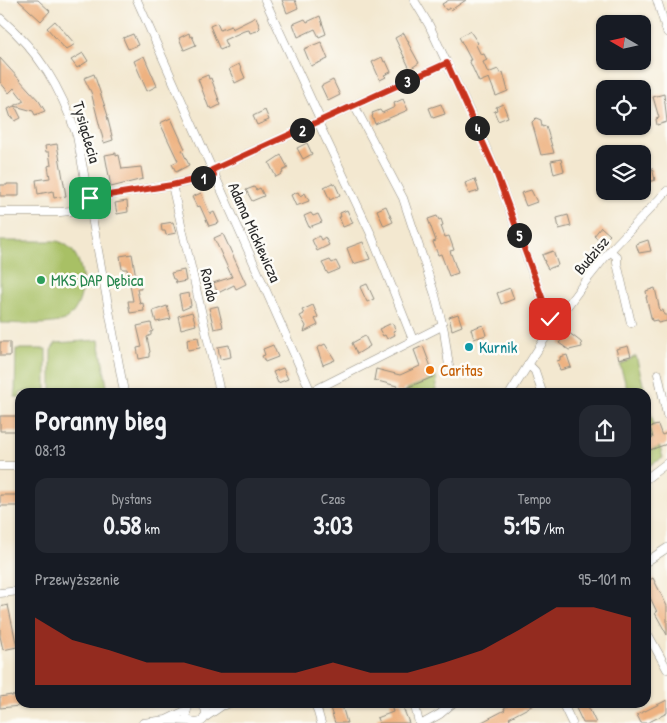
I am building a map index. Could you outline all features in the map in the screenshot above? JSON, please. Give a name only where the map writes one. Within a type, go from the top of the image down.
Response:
[{"type":"street","name":"Adama Mickiewicza","points":[[137,0],[309,388]]},
{"type":"street","points":[[265,0],[419,340]]},
{"type":"street","points":[[414,0],[422,12],[447,63],[494,167],[546,312],[554,324]]},
{"type":"street","points":[[657,0],[667,32]]},
{"type":"street","name":"Tysiąclecia","points":[[0,18],[17,33],[41,60],[64,100],[77,136],[90,198],[123,388]]},
{"type":"street","points":[[90,198],[172,185],[213,172],[447,63]]},
{"type":"street","points":[[354,105],[403,198],[426,266],[442,326],[450,373]]},
{"type":"street","name":"Rondo","points":[[172,185],[219,388]]},
{"type":"street","name":"Budzisz","points":[[513,388],[554,324],[610,251],[667,191]]},
{"type":"street","points":[[0,212],[60,212],[92,209]]},
{"type":"street","points":[[610,251],[617,257],[631,323]]},
{"type":"street","points":[[319,388],[419,340],[442,326]]},
{"type":"street","points":[[528,364],[535,371],[541,388]]},
{"type":"street","points":[[658,374],[667,415]]},
{"type":"street","points":[[651,475],[667,463]]},
{"type":"street","points":[[0,466],[15,466]]},
{"type":"street","points":[[651,559],[667,548]]},
{"type":"street","points":[[0,594],[15,593]]},
{"type":"street","points":[[651,640],[667,669]]},
{"type":"street","points":[[166,720],[184,708]]},
{"type":"street","points":[[187,708],[186,716],[190,721]]},
{"type":"street","points":[[203,708],[205,710],[203,720]]},
{"type":"street","points":[[143,723],[166,720],[197,723],[222,708]]},
{"type":"street","points":[[317,708],[321,723]]},
{"type":"street","points":[[415,708],[419,723]]},
{"type":"street","points":[[424,723],[447,708]]},
{"type":"street","points":[[565,708],[572,723]]},
{"type":"green space","name":"MKS DAP Dębica","points":[[0,241],[57,241],[67,246],[75,254],[80,265],[82,277],[82,290],[74,312],[66,319],[53,323],[0,323]]},
{"type":"green space","points":[[99,340],[107,388],[51,388],[51,350],[56,343]]},
{"type":"green space","points":[[16,349],[46,349],[46,388],[15,388]]},
{"type":"green space","points":[[636,356],[644,388],[627,388],[620,365]]},
{"type":"green space","points":[[436,377],[436,388],[409,388]]},
{"type":"green space","points":[[651,415],[657,437],[651,439]]},
{"type":"green space","points":[[660,447],[663,458],[651,464],[651,450]]},
{"type":"building","points":[[18,0],[38,0],[50,11],[41,21]]},
{"type":"building","points":[[282,0],[295,0],[298,8],[287,13]]},
{"type":"building","points":[[449,0],[466,0],[451,10],[450,8],[446,10],[442,4]]},
{"type":"building","points":[[320,16],[326,34],[319,37],[315,29],[298,37],[293,24],[305,19],[307,22]]},
{"type":"building","points":[[256,17],[260,28],[257,31],[250,33],[249,30],[244,31],[224,40],[227,47],[220,50],[210,26],[217,23],[220,30],[231,26],[232,29]]},
{"type":"building","points":[[55,21],[75,44],[66,50],[47,28]]},
{"type":"building","points":[[470,31],[478,43],[476,45],[481,55],[484,54],[487,60],[483,62],[488,73],[498,69],[500,73],[503,72],[508,91],[496,96],[489,78],[479,82],[469,60],[471,60],[459,37]]},
{"type":"building","points":[[189,33],[196,45],[184,50],[179,38]]},
{"type":"building","points":[[404,33],[419,63],[410,69],[395,38]]},
{"type":"building","points":[[133,34],[138,45],[128,49],[123,38]]},
{"type":"building","points":[[321,42],[328,59],[311,66],[304,49]]},
{"type":"building","points":[[83,53],[88,61],[77,68],[71,60]]},
{"type":"building","points":[[144,56],[157,86],[147,91],[134,61]]},
{"type":"building","points":[[382,57],[391,72],[384,75],[386,77],[380,80],[372,62]]},
{"type":"building","points":[[0,58],[39,101],[45,111],[35,115],[33,111],[15,106],[21,118],[15,121],[13,117],[11,118],[8,109],[24,101],[14,88],[9,93],[0,82]]},
{"type":"building","points":[[239,64],[245,78],[235,83],[229,69]]},
{"type":"building","points":[[94,74],[108,116],[113,140],[104,143],[91,92],[84,78]]},
{"type":"building","points":[[208,75],[209,79],[211,78],[220,105],[212,109],[211,107],[209,108],[198,79]]},
{"type":"building","points":[[333,80],[340,95],[328,101],[321,86]]},
{"type":"building","points":[[664,94],[667,122],[657,125],[656,119],[659,118],[653,97]]},
{"type":"building","points":[[403,99],[408,110],[375,124],[372,113],[380,110],[382,113],[395,107],[394,103]]},
{"type":"building","points":[[441,104],[445,114],[433,118],[429,108]]},
{"type":"building","points":[[503,104],[508,117],[498,121],[494,111],[497,110],[496,107]]},
{"type":"building","points":[[265,110],[269,120],[257,125],[253,116]]},
{"type":"building","points":[[171,118],[185,149],[182,150],[189,165],[176,172],[172,164],[178,161],[160,123]]},
{"type":"building","points":[[536,118],[541,120],[542,127],[546,126],[554,153],[541,155],[532,122]]},
{"type":"building","points":[[307,143],[312,154],[303,159],[297,148]]},
{"type":"building","points":[[57,144],[66,196],[54,198],[53,191],[38,194],[36,180],[50,178],[48,166],[51,165],[49,152],[46,152],[45,146]]},
{"type":"building","points":[[116,153],[116,156],[119,155],[122,169],[141,167],[143,179],[111,187],[105,155]]},
{"type":"building","points":[[281,155],[288,168],[276,177],[269,163]]},
{"type":"building","points":[[561,159],[564,171],[554,174],[551,161]]},
{"type":"building","points":[[651,168],[655,180],[651,181]]},
{"type":"building","points":[[475,179],[479,191],[469,194],[465,183]]},
{"type":"building","points":[[332,183],[333,185],[335,184],[340,195],[330,200],[324,187]]},
{"type":"building","points":[[19,184],[19,196],[0,196],[0,185]]},
{"type":"building","points":[[254,187],[256,190],[260,188],[264,196],[252,201],[246,190]]},
{"type":"building","points":[[531,190],[537,202],[526,206],[521,193]]},
{"type":"building","points":[[298,192],[300,196],[305,193],[309,201],[296,206],[291,195]]},
{"type":"building","points":[[201,193],[210,214],[214,212],[219,223],[209,226],[200,206],[197,207],[192,197]]},
{"type":"building","points":[[127,201],[128,212],[117,214],[115,203]]},
{"type":"building","points":[[386,206],[393,222],[384,226],[377,210]]},
{"type":"building","points":[[347,210],[353,223],[343,227],[339,217],[341,217],[340,213]]},
{"type":"building","points":[[311,213],[313,216],[318,214],[322,222],[309,227],[304,216]]},
{"type":"building","points":[[568,215],[571,226],[559,229],[557,218]]},
{"type":"building","points":[[437,216],[439,220],[441,219],[443,225],[441,226],[445,237],[449,236],[454,250],[450,251],[458,273],[449,276],[441,254],[438,255],[433,242],[436,241],[428,219]]},
{"type":"building","points":[[173,222],[176,233],[166,235],[165,231],[162,231],[161,224]]},
{"type":"building","points":[[601,227],[610,235],[602,243],[594,236]]},
{"type":"building","points":[[223,234],[246,284],[236,289],[234,285],[218,293],[213,283],[232,277],[214,238]]},
{"type":"building","points":[[319,236],[321,240],[325,237],[329,245],[317,251],[312,240]]},
{"type":"building","points":[[648,240],[651,251],[639,253],[636,244]]},
{"type":"building","points":[[363,242],[370,259],[353,264],[347,248]]},
{"type":"building","points":[[553,251],[558,265],[548,269],[542,255]]},
{"type":"building","points":[[132,254],[136,277],[139,276],[141,289],[137,289],[140,304],[143,303],[144,311],[130,313],[128,301],[133,301],[127,269],[122,269],[120,256]]},
{"type":"building","points":[[330,260],[332,263],[336,261],[340,269],[328,274],[322,263]]},
{"type":"building","points":[[184,270],[186,281],[176,283],[171,273]]},
{"type":"building","points":[[367,284],[374,299],[367,302],[360,287]]},
{"type":"building","points":[[510,288],[514,299],[501,304],[497,293]]},
{"type":"building","points":[[655,288],[660,311],[663,310],[664,315],[667,315],[667,321],[658,323],[657,320],[652,321],[646,297],[646,291]]},
{"type":"building","points":[[189,293],[191,306],[182,310],[179,295]]},
{"type":"building","points":[[313,305],[318,317],[315,319],[318,325],[304,332],[306,326],[300,316],[304,314],[302,310]]},
{"type":"building","points":[[167,306],[171,319],[156,322],[153,311]]},
{"type":"building","points":[[218,306],[223,327],[214,329],[209,308]]},
{"type":"building","points":[[192,312],[196,325],[181,329],[178,316]]},
{"type":"building","points":[[458,314],[462,326],[452,330],[449,317]]},
{"type":"building","points":[[151,323],[153,331],[147,337],[149,357],[139,359],[137,348],[142,347],[137,326]]},
{"type":"building","points":[[392,323],[396,330],[393,331],[395,335],[387,339],[379,329]]},
{"type":"building","points":[[483,325],[486,335],[474,339],[471,329]]},
{"type":"building","points":[[568,332],[581,342],[582,347],[569,350],[559,343]]},
{"type":"building","points":[[365,336],[370,346],[357,354],[352,343]]},
{"type":"building","points":[[198,337],[200,348],[188,350],[187,339]]},
{"type":"building","points":[[0,342],[10,342],[10,356],[0,356]]},
{"type":"building","points":[[325,344],[335,360],[323,365],[317,348]]},
{"type":"building","points":[[229,345],[231,357],[220,359],[218,347]]},
{"type":"building","points":[[273,345],[278,357],[265,362],[262,356],[265,355],[263,349]]},
{"type":"building","points":[[423,346],[433,377],[406,388],[397,388],[397,386],[374,380],[376,369],[400,375],[420,366],[414,350]]},
{"type":"building","points":[[628,346],[631,356],[619,359],[616,349]]},
{"type":"building","points":[[567,355],[571,367],[560,370],[557,361],[560,360],[560,357]]},
{"type":"building","points":[[283,368],[288,379],[278,383],[273,372]]},
{"type":"building","points":[[0,416],[15,416],[15,431],[0,431]]},
{"type":"building","points":[[658,425],[662,435],[667,433],[667,444],[651,450],[651,439],[653,438],[651,427]]},
{"type":"building","points":[[0,495],[15,495],[15,506],[0,506]]},
{"type":"building","points":[[653,578],[667,606],[667,635],[655,613],[657,612],[651,599],[651,579]]},
{"type":"building","points":[[8,605],[15,638],[15,647],[3,650],[0,636],[0,607]]},
{"type":"building","points":[[15,696],[15,706],[0,708],[0,697]]},
{"type":"building","points":[[667,700],[667,713],[647,723],[641,723],[637,715]]},
{"type":"building","points":[[330,708],[343,708],[347,723],[335,723]]},
{"type":"building","points":[[392,708],[403,708],[409,723],[379,723],[377,718],[393,712]]},
{"type":"building","points":[[504,708],[528,708],[509,718],[511,720],[506,723],[480,723],[505,710]]},
{"type":"building","points":[[576,708],[589,708],[596,723],[583,723]]},
{"type":"place","name":"MKS DAP Dębica","points":[[41,280]]},
{"type":"place","name":"Kurnik","points":[[469,347]]},
{"type":"place","name":"Caritas","points":[[430,370]]},
{"type":"route","points":[[90,198],[172,185],[214,175],[212,170],[447,63],[494,167],[550,319]]}]
